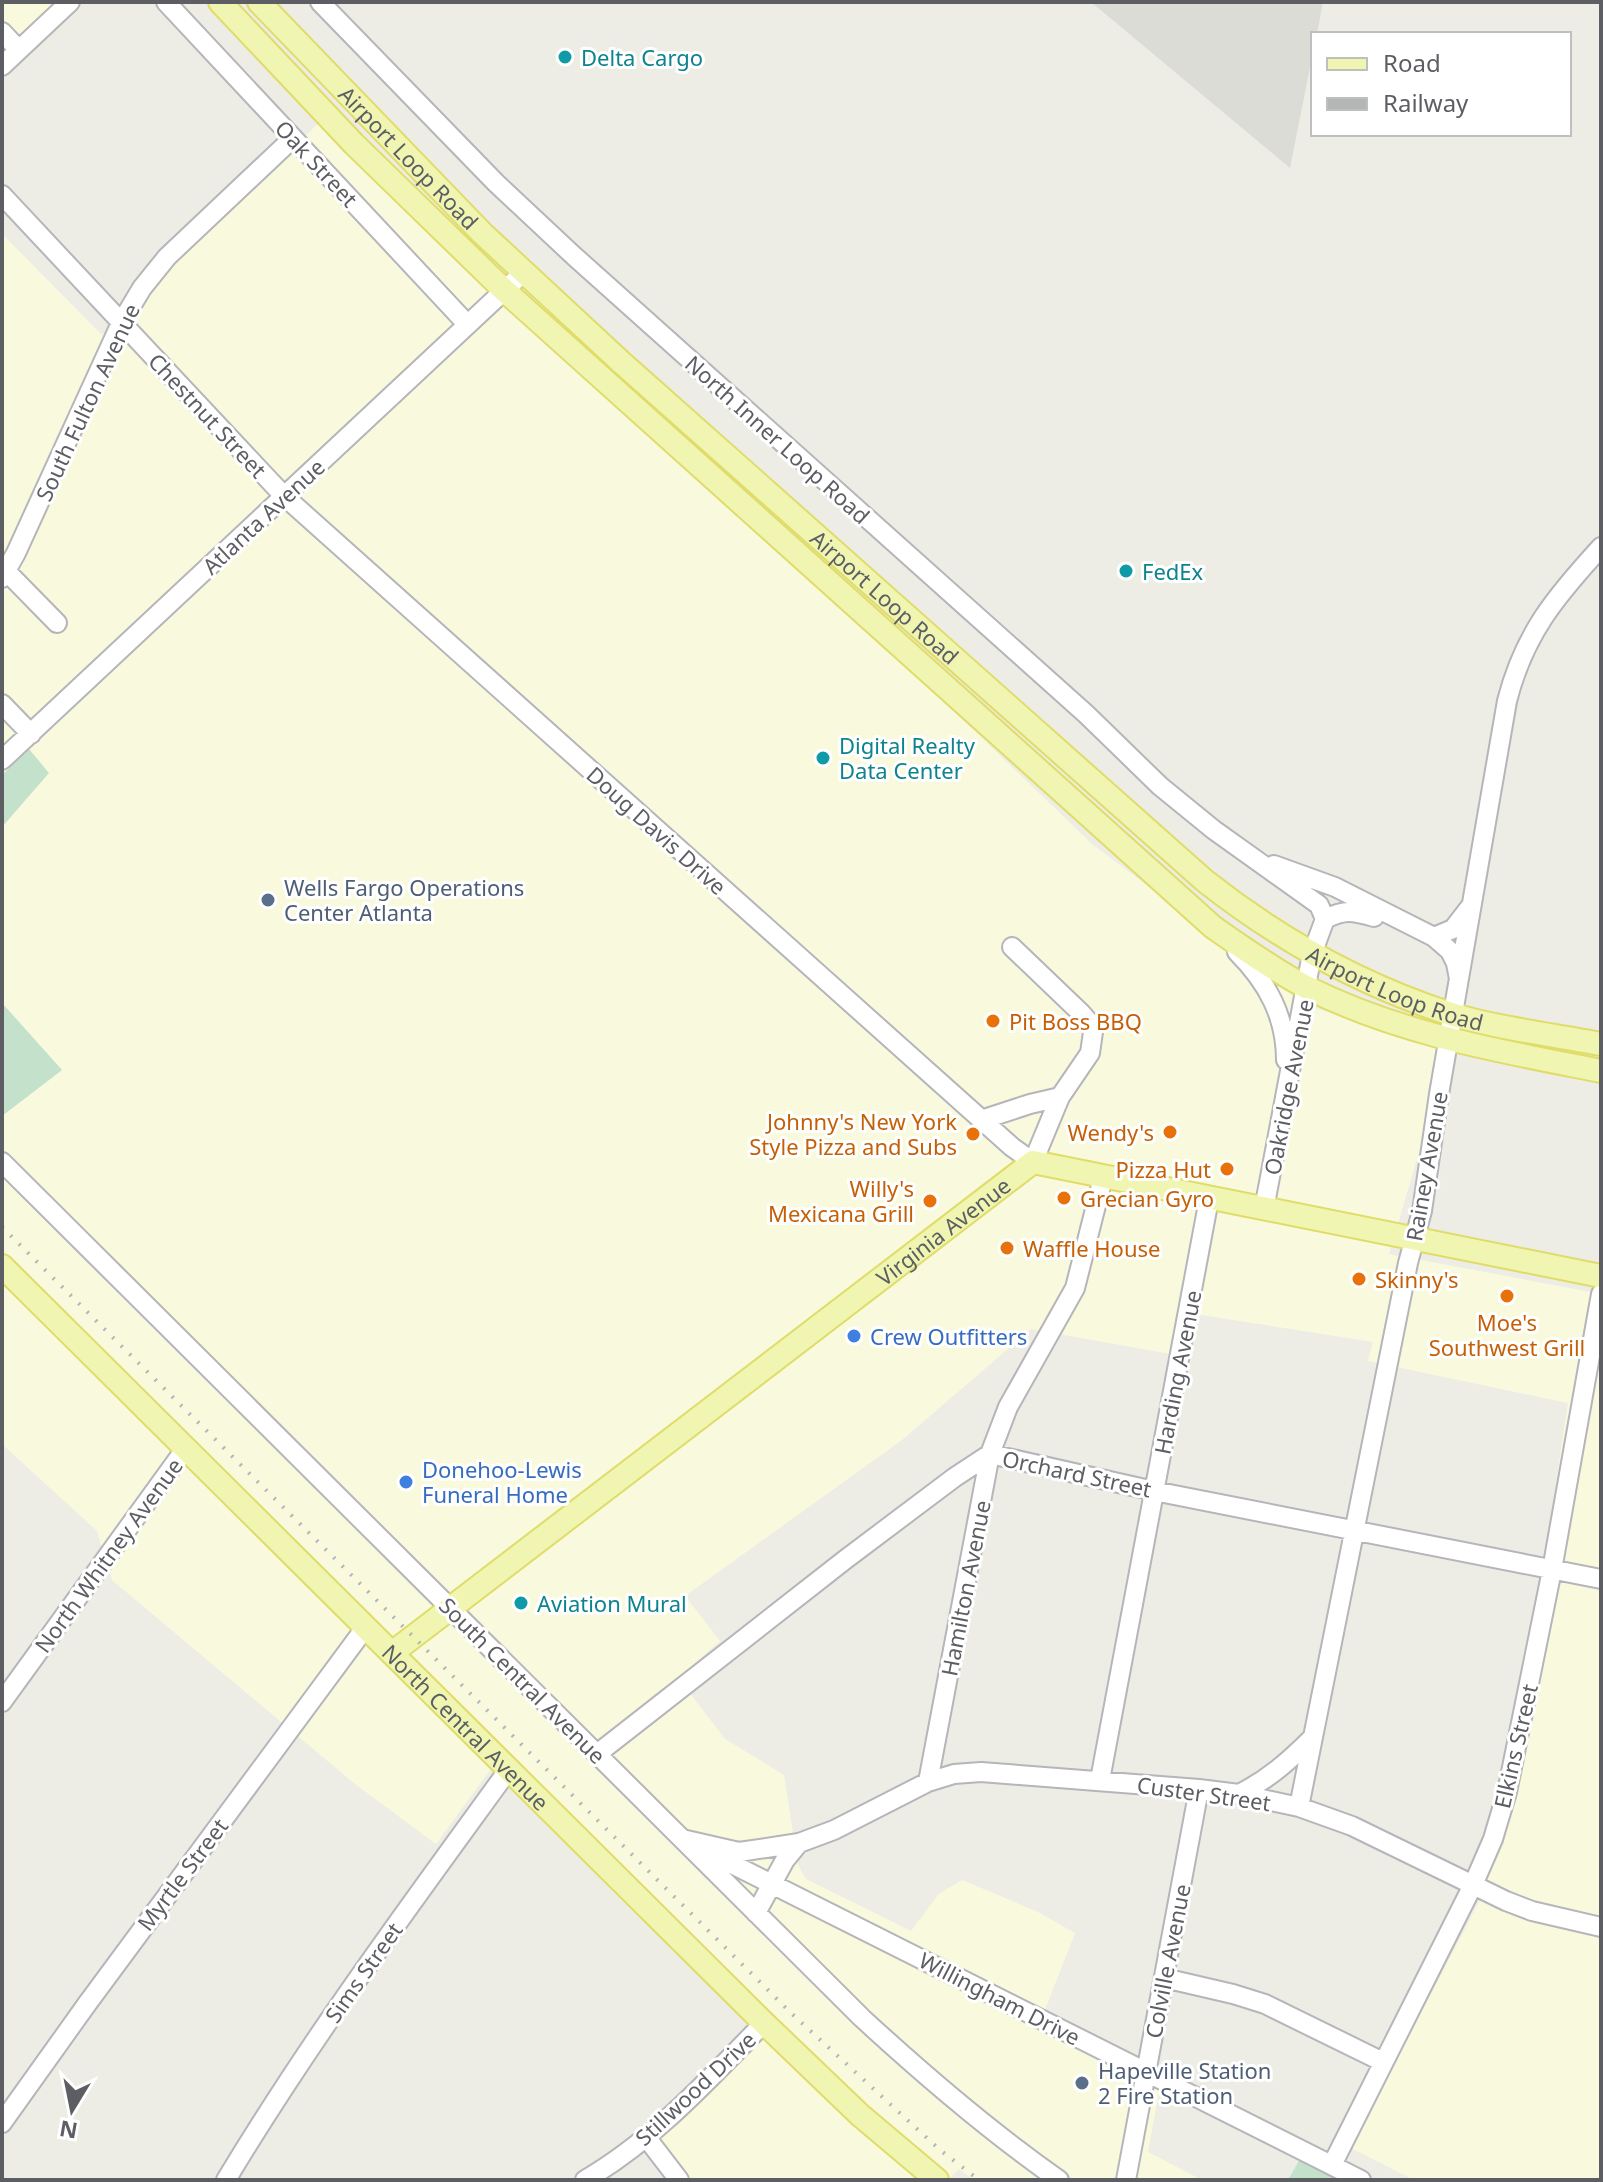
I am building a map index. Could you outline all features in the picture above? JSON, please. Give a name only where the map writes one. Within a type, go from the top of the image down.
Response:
[{"type":"main road","name":"Airport Loop Road","points":[[220,2],[354,144],[504,290],[1213,927],[1308,987],[1391,1022],[1449,1041],[1601,1071]]},
{"type":"main road","name":"Airport Loop Road","points":[[259,2],[355,104],[524,272],[632,372],[1205,881],[1253,919],[1377,988],[1454,1015],[1601,1044]]},
{"type":"main road","points":[[1033,1162],[1601,1276]]},
{"type":"main road","name":"Virginia Avenue","points":[[392,1653],[1033,1162]]},
{"type":"main road","name":"North Central Avenue","points":[[2,1266],[764,2023],[860,2115],[937,2180]]},
{"type":"street","points":[[2,66],[70,2]]},
{"type":"street","name":"Oak Street","points":[[166,2],[467,324]]},
{"type":"street","name":"North Inner Loop Road","points":[[320,2],[496,183],[574,256],[1086,714],[1160,786],[1214,830],[1319,905],[1325,919]]},
{"type":"street","points":[[2,32],[19,50]]},
{"type":"street","name":"South Fulton Avenue","points":[[4,574],[121,323],[142,288],[167,257],[293,138]]},
{"type":"street","name":"Chestnut Street","points":[[2,195],[284,496]]},
{"type":"street","name":"Atlanta Avenue","points":[[2,760],[524,272]]},
{"type":"street","name":"Doug Davis Drive","points":[[284,496],[1018,1153],[1033,1162]]},
{"type":"street","name":"Rainey Avenue","points":[[1299,1807],[1353,1530],[1422,1211],[1511,686],[1528,641],[1553,602],[1601,547]]},
{"type":"street","points":[[4,574],[57,623]]},
{"type":"street","points":[[2,704],[31,734]]},
{"type":"street","name":"North Inner Loop Road","points":[[1253,857],[1335,887],[1434,937],[1450,951],[1456,963],[1459,984]]},
{"type":"street","points":[[1325,919],[1350,909],[1434,937],[1453,929],[1473,902]]},
{"type":"street","name":"Oakridge Avenue","points":[[1264,1209],[1312,954],[1325,919]]},
{"type":"street","name":"Airport Loop Road","points":[[1213,927],[1255,969],[1276,1005],[1286,1045],[1286,1098]]},
{"type":"street","points":[[1012,947],[1081,1013],[1093,1032],[1090,1053],[1060,1097],[1033,1162]]},
{"type":"street","points":[[981,1120],[1060,1097]]},
{"type":"street","name":"South Central Avenue","points":[[2,1162],[862,2018],[925,2076],[1019,2152],[1059,2180]]},
{"type":"street","name":"Hamilton Avenue","points":[[928,1782],[990,1454],[1008,1407],[1075,1288],[1103,1178]]},
{"type":"street","name":"Harding Avenue","points":[[1100,1780],[1209,1199]]},
{"type":"street","name":"Elkins Street","points":[[1332,2165],[1473,1885],[1493,1839],[1507,1792],[1552,1570],[1601,1294]]},
{"type":"street","name":"North Whitney Avenue","points":[[2,1702],[186,1448]]},
{"type":"street","name":"Orchard Street","points":[[597,1754],[846,1559],[990,1454],[1154,1491],[1601,1579]]},
{"type":"street","name":"Myrtle Street","points":[[2,2123],[365,1628]]},
{"type":"street","points":[[1239,1794],[1261,1783],[1313,1737]]},
{"type":"street","name":"Sims Street","points":[[226,2180],[356,1981],[509,1769]]},
{"type":"street","name":"Custer Street","points":[[682,1839],[739,1852],[799,1843],[834,1830],[928,1782],[954,1774],[981,1772],[1199,1789],[1299,1807],[1352,1826],[1532,1911],[1601,1927]]},
{"type":"street","name":"Colville Avenue","points":[[1126,2180],[1199,1789]]},
{"type":"street","name":"Willingham Drive","points":[[682,1839],[1361,2180]]},
{"type":"street","points":[[756,1913],[785,1860],[799,1843]]},
{"type":"street","points":[[1164,1978],[1265,2004],[1383,2062]]},
{"type":"street","name":"Stillwood Drive","points":[[585,2180],[646,2137],[688,2100],[764,2023]]},
{"type":"street","points":[[646,2137],[679,2180]]},
{"type":"shaded area","points":[[2,2],[72,2],[2,71]]},
{"type":"shaded area","points":[[1091,2],[1323,2],[1317,32],[1311,32],[1311,62],[1290,168]]},
{"type":"shaded area","points":[[331,111],[1092,844],[1307,1006],[1450,1047],[1389,1254],[1601,1294],[1601,2180],[1414,2180],[1351,2148],[1480,1900],[1521,1715],[1568,1403],[1368,1361],[1373,1342],[1195,1314],[1187,1357],[1031,1329],[902,1440],[685,1596],[720,1641],[678,1678],[725,1739],[784,1775],[798,1865],[806,1879],[911,1931],[939,1894],[962,1880],[1038,1912],[1075,1933],[1039,2025],[1160,2086],[1148,2152],[1202,2180],[974,2180],[959,2169],[948,2180],[679,2180],[647,2126],[752,2021],[493,1766],[436,1844],[355,1784],[112,1580],[97,1531],[2,1444],[2,1116],[62,1070],[2,1003],[2,827],[48,773],[29,749],[2,775],[2,234],[102,335]]},
{"type":"shaded area","points":[[29,749],[49,773],[2,827],[2,775]]},
{"type":"shaded area","points":[[2,1003],[62,1070],[2,1116]]},
{"type":"shaded area","points":[[1301,2157],[1345,2180],[1288,2180]]},
{"type":"railway","points":[[2,1227],[791,2013],[940,2150],[979,2180]]},
{"type":"place","name":"Delta Cargo","points":[[565,57]]},
{"type":"place","name":"FedEx","points":[[1126,571]]},
{"type":"place","name":"Digital Realty Data Center","points":[[823,758]]},
{"type":"place","name":"Wells Fargo Operations Center Atlanta","points":[[268,900]]},
{"type":"place","name":"Pit Boss BBQ","points":[[993,1021]]},
{"type":"place","name":"Wendy's","points":[[1170,1132]]},
{"type":"place","name":"Johnny's New York Style Pizza and Subs","points":[[973,1134]]},
{"type":"place","name":"Pizza Hut","points":[[1227,1169]]},
{"type":"place","name":"Grecian Gyro","points":[[1064,1198]]},
{"type":"place","name":"Willy's Mexicana Grill","points":[[930,1201]]},
{"type":"place","name":"Waffle House","points":[[1007,1248]]},
{"type":"place","name":"Skinny's","points":[[1359,1279]]},
{"type":"place","name":"Moe's Southwest Grill","points":[[1507,1296]]},
{"type":"place","name":"Crew Outfitters","points":[[854,1336]]},
{"type":"place","name":"Donehoo-Lewis Funeral Home","points":[[406,1482]]},
{"type":"place","name":"Aviation Mural","points":[[521,1603]]},
{"type":"place","name":"Hapeville Station 2 Fire Station","points":[[1082,2083]]}]
